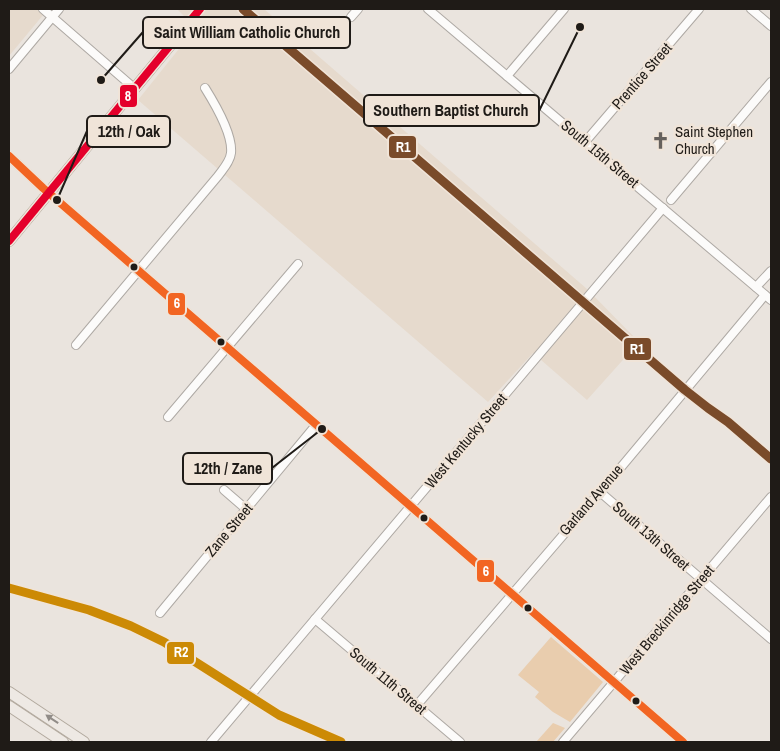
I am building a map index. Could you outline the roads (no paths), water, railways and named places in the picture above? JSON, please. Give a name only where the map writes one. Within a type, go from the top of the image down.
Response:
[{"type":"main road","points":[[9,241],[186,26]]},
{"type":"main road","points":[[9,691],[84,742]]},
{"type":"main road","points":[[9,706],[64,742]]},
{"type":"street","points":[[43,9],[134,88]]},
{"type":"street","points":[[9,70],[59,9]]},
{"type":"street","points":[[351,18],[358,9]]},
{"type":"street","name":"South 15th Street","points":[[428,9],[768,297]]},
{"type":"street","points":[[507,76],[564,9]]},
{"type":"street","name":"Prentice Street","points":[[585,142],[699,9]]},
{"type":"street","points":[[751,9],[771,26]]},
{"type":"street","points":[[670,200],[771,82]]},
{"type":"street","points":[[76,345],[229,160],[231,153],[228,134],[221,116],[205,88]]},
{"type":"street","points":[[9,156],[49,193],[683,742]]},
{"type":"street","name":"West Kentucky Street","points":[[211,742],[663,208]]},
{"type":"street","points":[[168,417],[298,264]]},
{"type":"street","points":[[756,287],[771,270]]},
{"type":"street","name":"Garland Avenue","points":[[417,705],[768,297]]},
{"type":"street","name":"Zane Street","points":[[160,613],[316,425]]},
{"type":"street","points":[[224,490],[246,509]]},
{"type":"street","name":"South 13th Street","points":[[600,492],[771,639]]},
{"type":"street","name":"West Breckinridge Street","points":[[563,742],[771,498]]},
{"type":"street","name":"South 11th Street","points":[[315,619],[460,742]]},
{"type":"tunnel","points":[[186,26],[200,9]]},
{"type":"place","name":"Southern Baptist Church","points":[[580,27]]},
{"type":"place","name":"Saint William Catholic Church","points":[[101,80]]},
{"type":"place","name":"Saint Stephen Church","points":[[661,141]]},
{"type":"place","name":"12th / Oak","points":[[57,200]]},
{"type":"place","name":"12th / Zane","points":[[322,429]]}]
